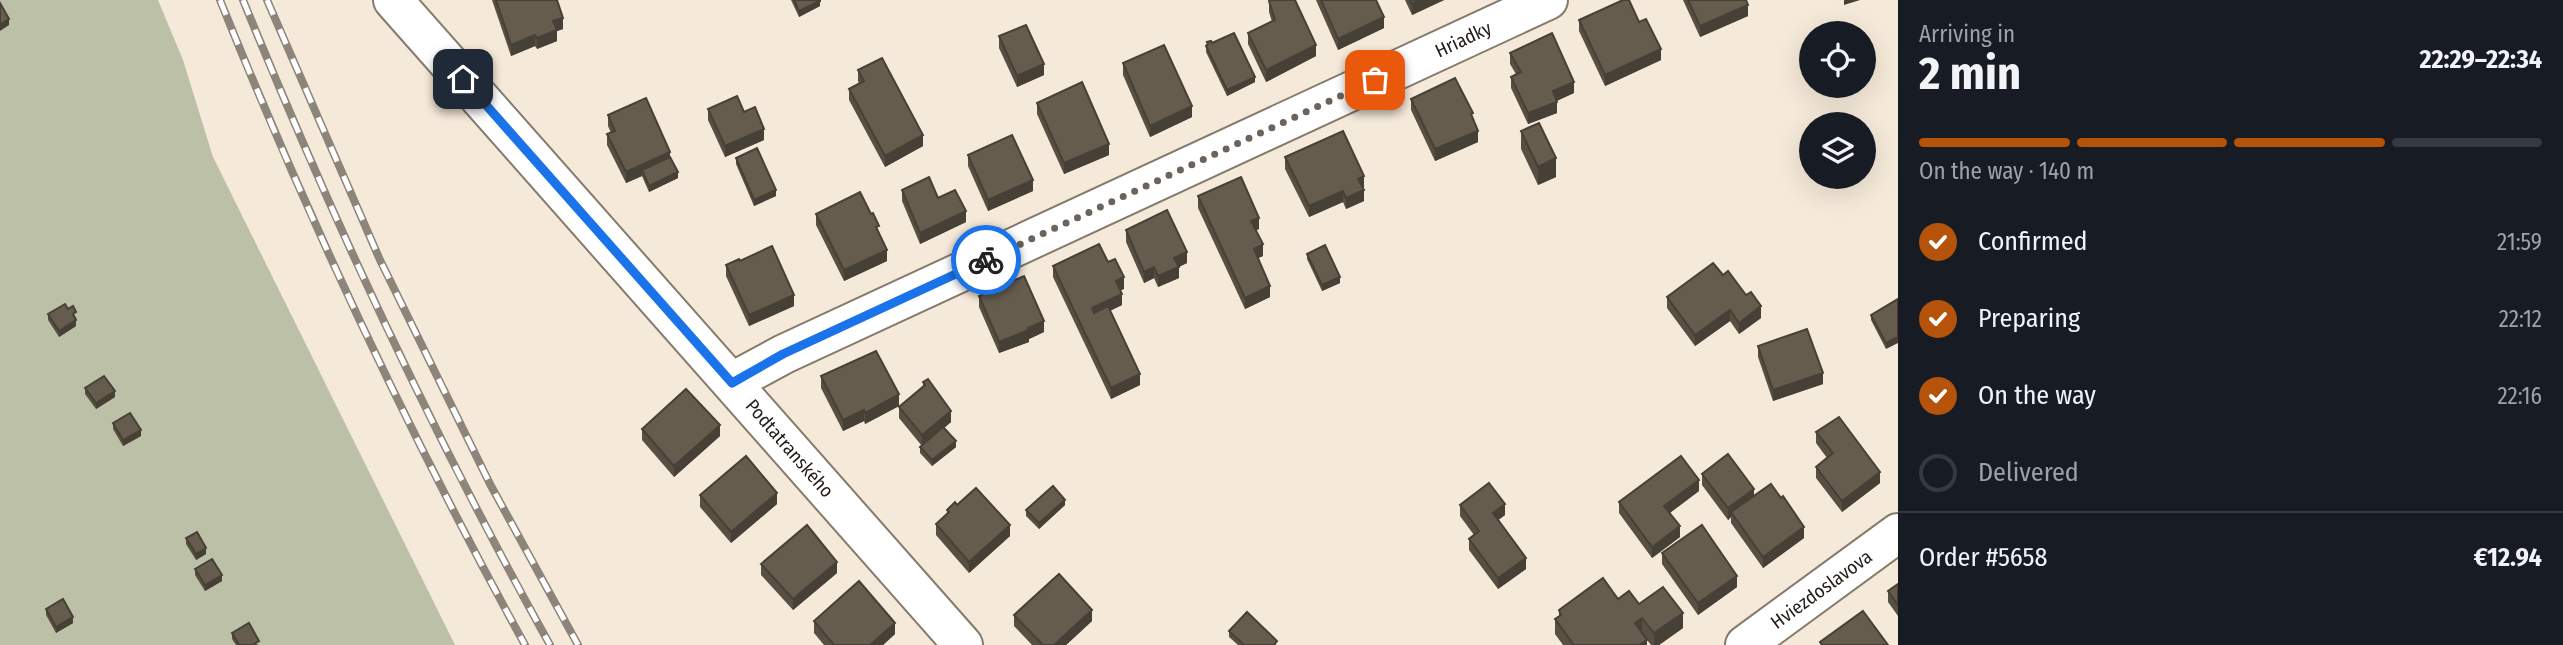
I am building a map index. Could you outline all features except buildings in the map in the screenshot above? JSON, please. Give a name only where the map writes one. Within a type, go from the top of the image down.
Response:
[{"type":"street","name":"Podtatranského","points":[[393,0],[963,645]]},
{"type":"street","name":"Hriadky","points":[[732,383],[783,354],[1548,0]]},
{"type":"street","name":"Hviezdoslavova","points":[[1745,645],[1898,534]]},
{"type":"green space","points":[[0,0],[158,0],[183,60],[213,157],[455,645],[0,645]]},
{"type":"railway","points":[[220,0],[289,165],[363,327],[441,487],[525,645]]},
{"type":"railway","points":[[243,0],[313,165],[387,327],[466,488],[550,645]]},
{"type":"railway","points":[[267,0],[380,260],[490,484],[578,645]]},
{"type":"way so far","points":[[986,260],[1375,80]]},
{"type":"route","points":[[463,79],[732,383],[783,354],[986,260]]}]
